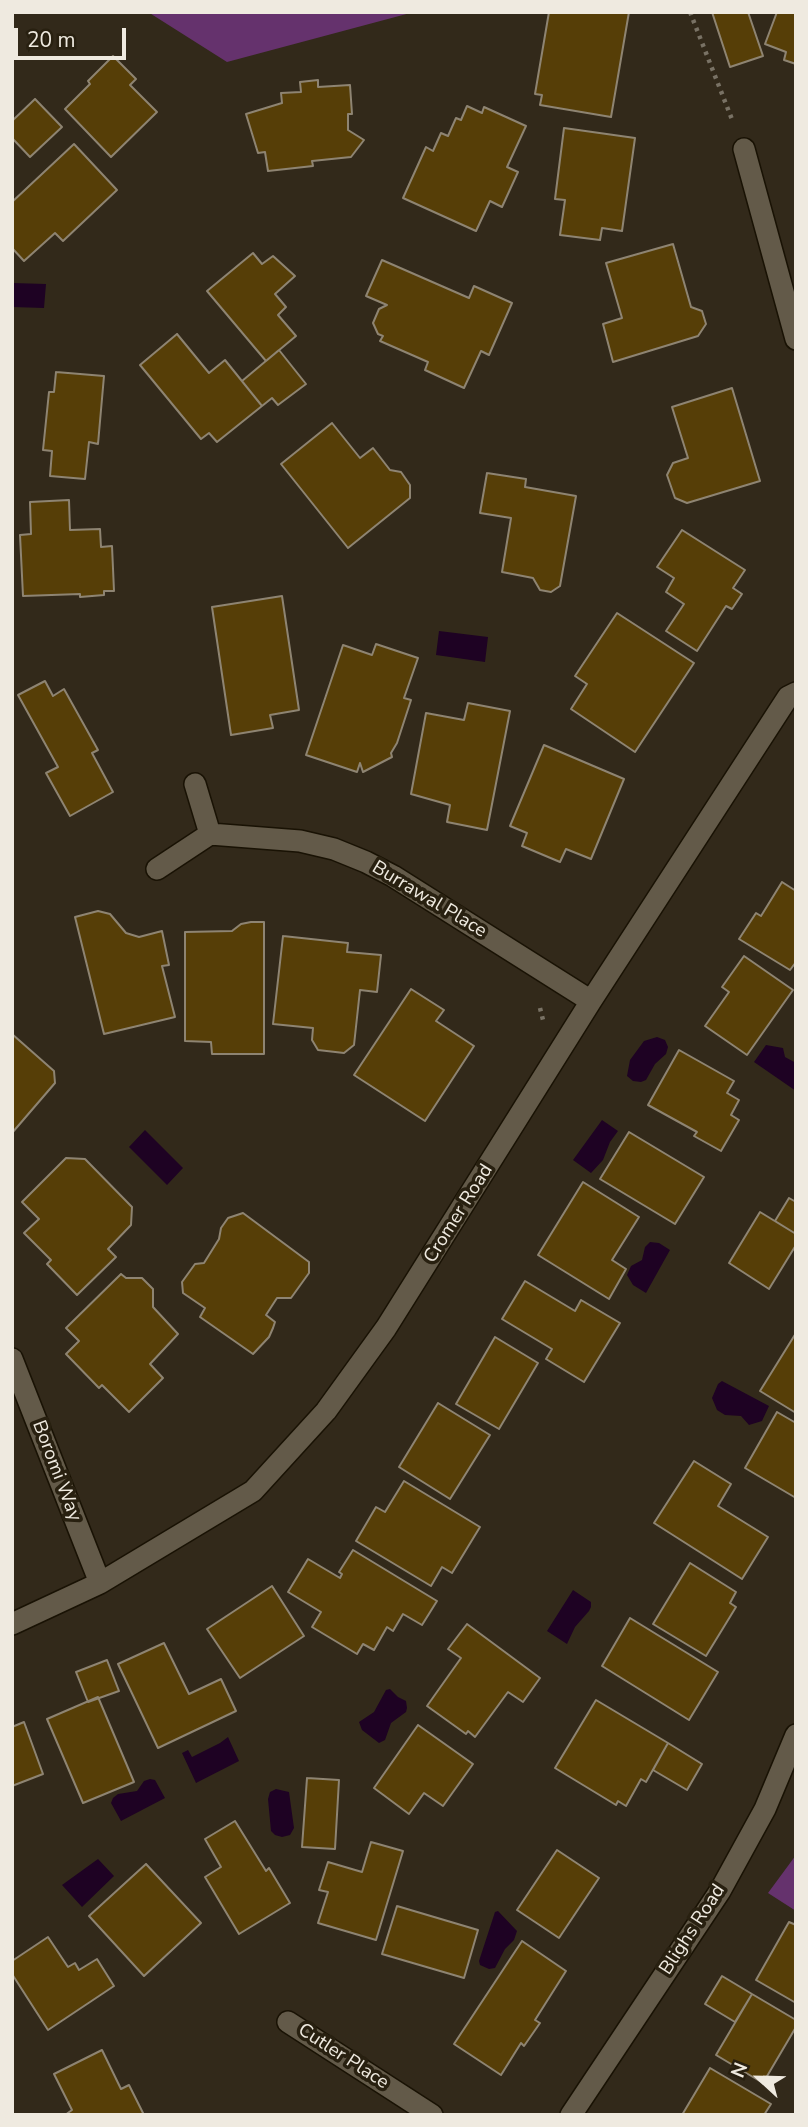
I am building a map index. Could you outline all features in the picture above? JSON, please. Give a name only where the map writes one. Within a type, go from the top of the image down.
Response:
[{"type":"street","points":[[744,149],[796,339]]},
{"type":"street","name":"Cromer Road","points":[[12,1624],[100,1583],[253,1491],[326,1411],[387,1328],[591,1001],[788,697],[796,693]]},
{"type":"street","points":[[157,869],[210,834],[195,784]]},
{"type":"street","name":"Burrawal Place","points":[[210,834],[300,841],[334,849],[366,862],[393,876],[591,1001]]},
{"type":"street","name":"Boromi Way","points":[[12,1359],[100,1583]]},
{"type":"street","name":"Blighs Road","points":[[571,2115],[720,1891],[765,1809],[796,1735]]},
{"type":"street","name":"Cutler Place","points":[[288,2022],[432,2115]]},
{"type":"path","points":[[690,12],[744,149]]},
{"type":"shaded area","points":[[148,12],[414,12],[227,62]]},
{"type":"shaded area","points":[[12,283],[46,284],[44,308],[12,307]]},
{"type":"shaded area","points":[[439,631],[488,637],[485,662],[436,655]]},
{"type":"shaded area","points":[[657,1037],[665,1040],[668,1047],[666,1054],[655,1064],[646,1080],[633,1081],[627,1076],[630,1060],[644,1041]]},
{"type":"shaded area","points":[[766,1045],[783,1048],[785,1057],[796,1063],[796,1091],[754,1062]]},
{"type":"shaded area","points":[[602,1120],[618,1131],[603,1160],[591,1173],[573,1160]]},
{"type":"shaded area","points":[[145,1130],[183,1168],[167,1185],[129,1147]]},
{"type":"shaded area","points":[[650,1242],[659,1243],[670,1250],[646,1293],[633,1285],[627,1275],[631,1266],[642,1260],[645,1247]]},
{"type":"shaded area","points":[[722,1381],[769,1406],[762,1421],[749,1425],[741,1416],[725,1415],[717,1410],[712,1398]]},
{"type":"shaded area","points":[[573,1590],[591,1602],[591,1607],[575,1627],[567,1644],[547,1631]]},
{"type":"shaded area","points":[[390,1689],[406,1701],[407,1708],[406,1712],[391,1723],[385,1740],[379,1743],[362,1730],[359,1722],[374,1712],[386,1690]]},
{"type":"shaded area","points":[[228,1737],[239,1761],[196,1783],[182,1753],[188,1750],[192,1757]]},
{"type":"shaded area","points":[[155,1780],[165,1798],[121,1821],[111,1803],[113,1798],[118,1794],[137,1791],[144,1781]]},
{"type":"shaded area","points":[[276,1789],[289,1792],[294,1828],[290,1835],[282,1837],[271,1831],[268,1799],[270,1792]]},
{"type":"shaded area","points":[[796,1855],[796,1911],[768,1893]]},
{"type":"shaded area","points":[[98,1859],[114,1876],[82,1907],[62,1885]]},
{"type":"shaded area","points":[[498,1911],[517,1931],[495,1968],[489,1969],[480,1965],[479,1961],[495,1912]]},
{"type":"building","points":[[549,12],[629,12],[611,117],[540,105],[542,95],[535,94]]},
{"type":"building","points":[[712,12],[748,12],[763,56],[730,67]]},
{"type":"building","points":[[777,12],[796,12],[796,64],[784,60],[786,52],[765,44]]},
{"type":"building","points":[[113,56],[136,79],[130,85],[157,112],[111,157],[65,109]]},
{"type":"building","points":[[318,80],[318,87],[350,85],[352,114],[348,114],[348,130],[364,140],[351,157],[312,161],[313,166],[268,171],[265,152],[258,153],[246,114],[282,103],[281,93],[301,92],[300,82]]},
{"type":"building","points":[[35,99],[62,127],[30,157],[12,138],[12,121]]},
{"type":"building","points":[[467,106],[482,113],[484,107],[526,126],[507,167],[518,172],[502,207],[490,201],[476,231],[403,198],[426,147],[433,151],[441,133],[448,136],[456,118],[461,120]]},
{"type":"building","points":[[564,128],[635,138],[622,231],[602,228],[600,240],[560,235],[565,200],[555,199]]},
{"type":"building","points":[[74,144],[117,190],[63,241],[55,233],[24,261],[12,248],[12,202]]},
{"type":"building","points":[[673,244],[691,307],[702,311],[706,324],[698,336],[613,362],[603,324],[622,318],[606,263]]},
{"type":"building","points":[[253,253],[262,264],[273,256],[295,276],[275,294],[286,307],[278,315],[296,336],[266,361],[207,291]]},
{"type":"building","points":[[382,260],[469,298],[474,286],[512,303],[489,355],[481,351],[464,388],[425,370],[428,362],[380,341],[383,336],[378,334],[373,323],[379,309],[387,305],[366,296]]},
{"type":"building","points":[[177,334],[209,373],[225,360],[262,406],[217,442],[209,433],[201,439],[140,365]]},
{"type":"building","points":[[279,350],[306,384],[278,405],[272,398],[262,406],[242,381]]},
{"type":"building","points":[[56,372],[104,376],[98,444],[89,442],[85,479],[50,476],[52,451],[43,450],[49,392],[54,392]]},
{"type":"building","points":[[732,388],[760,481],[687,503],[675,498],[667,475],[673,463],[688,458],[672,407]]},
{"type":"building","points":[[332,423],[360,458],[373,448],[390,470],[401,472],[410,485],[410,498],[348,548],[281,464]]},
{"type":"building","points":[[487,473],[526,479],[525,487],[576,496],[560,586],[551,592],[540,590],[533,578],[502,572],[511,518],[480,513]]},
{"type":"building","points":[[69,500],[70,530],[100,529],[101,547],[112,546],[114,591],[104,591],[104,595],[80,597],[80,594],[23,596],[20,535],[31,534],[30,502]]},
{"type":"building","points":[[682,530],[745,570],[733,588],[742,594],[732,609],[726,606],[697,651],[666,631],[684,604],[666,592],[674,578],[657,567]]},
{"type":"building","points":[[282,596],[299,710],[270,715],[273,728],[231,735],[212,607]]},
{"type":"building","points":[[617,613],[694,663],[635,752],[571,709],[587,684],[575,676]]},
{"type":"building","points":[[376,644],[418,658],[404,698],[411,700],[391,753],[392,757],[363,772],[360,763],[357,772],[306,755],[343,645],[372,655]]},
{"type":"building","points":[[45,681],[53,696],[64,689],[98,750],[92,753],[113,792],[70,816],[46,773],[58,767],[18,695]]},
{"type":"building","points":[[468,703],[510,711],[487,830],[447,822],[450,805],[411,794],[426,713],[464,720]]},
{"type":"building","points":[[544,745],[624,779],[591,859],[566,849],[560,862],[522,846],[527,833],[510,826]]},
{"type":"building","points":[[782,882],[796,891],[796,962],[790,970],[739,939],[756,913],[761,916]]},
{"type":"building","points":[[98,911],[110,914],[126,933],[139,937],[162,931],[169,965],[162,966],[175,1017],[104,1034],[75,917]]},
{"type":"building","points":[[264,922],[264,1054],[212,1054],[211,1042],[185,1041],[185,932],[232,931],[241,924]]},
{"type":"building","points":[[283,936],[348,943],[347,952],[381,955],[377,992],[360,990],[354,1045],[344,1053],[318,1050],[312,1040],[313,1028],[273,1024]]},
{"type":"building","points":[[744,956],[793,990],[747,1055],[705,1026],[729,992],[722,987]]},
{"type":"building","points":[[411,989],[444,1010],[436,1021],[474,1046],[425,1121],[354,1075]]},
{"type":"building","points":[[12,1034],[54,1071],[55,1083],[12,1133]]},
{"type":"building","points":[[679,1050],[734,1081],[727,1093],[739,1100],[731,1115],[739,1120],[721,1151],[694,1136],[697,1132],[648,1105]]},
{"type":"building","points":[[629,1132],[704,1177],[675,1224],[600,1179]]},
{"type":"building","points":[[66,1158],[85,1159],[132,1207],[131,1225],[108,1249],[116,1257],[77,1295],[47,1264],[51,1260],[24,1233],[39,1219],[22,1202]]},
{"type":"building","points":[[583,1182],[639,1217],[612,1260],[626,1269],[609,1299],[538,1255]]},
{"type":"building","points":[[789,1198],[796,1202],[796,1234],[775,1221]]},
{"type":"building","points":[[760,1212],[796,1234],[796,1245],[769,1289],[729,1263]]},
{"type":"building","points":[[243,1213],[309,1262],[309,1273],[291,1298],[277,1298],[266,1315],[275,1322],[273,1328],[269,1337],[253,1354],[200,1317],[205,1308],[183,1293],[182,1282],[195,1264],[204,1263],[228,1218]]},
{"type":"building","points":[[121,1274],[126,1278],[142,1278],[153,1289],[153,1307],[178,1334],[150,1364],[163,1378],[129,1412],[102,1385],[99,1388],[66,1354],[79,1341],[66,1328]]},
{"type":"building","points":[[525,1281],[575,1311],[581,1300],[620,1323],[584,1382],[546,1359],[552,1349],[502,1319]]},
{"type":"building","points":[[796,1333],[796,1413],[760,1391]]},
{"type":"building","points":[[495,1337],[538,1363],[499,1429],[456,1404]]},
{"type":"building","points":[[438,1403],[490,1435],[450,1499],[399,1467]]},
{"type":"building","points":[[777,1412],[796,1423],[796,1498],[745,1468]]},
{"type":"building","points":[[694,1461],[731,1484],[718,1506],[768,1537],[742,1579],[654,1523]]},
{"type":"building","points":[[404,1481],[480,1527],[452,1573],[442,1567],[431,1586],[356,1541],[376,1507],[385,1512]]},
{"type":"building","points":[[353,1550],[437,1601],[422,1625],[403,1614],[393,1631],[387,1627],[374,1650],[363,1644],[357,1654],[312,1627],[321,1612],[288,1592],[308,1559],[340,1578],[342,1574],[339,1572]]},
{"type":"building","points":[[690,1563],[736,1592],[730,1603],[736,1607],[706,1656],[653,1624]]},
{"type":"building","points":[[272,1586],[304,1636],[240,1678],[207,1629]]},
{"type":"building","points":[[630,1618],[718,1672],[689,1720],[602,1666]]},
{"type":"building","points":[[467,1624],[540,1678],[523,1702],[508,1692],[475,1737],[468,1731],[466,1734],[427,1706],[461,1658],[448,1649]]},
{"type":"building","points":[[164,1643],[189,1694],[221,1679],[236,1711],[158,1748],[118,1664]]},
{"type":"building","points":[[107,1660],[119,1691],[88,1702],[76,1672]]},
{"type":"building","points":[[98,1697],[134,1782],[83,1803],[47,1719]]},
{"type":"building","points":[[596,1700],[668,1743],[646,1782],[641,1779],[626,1806],[618,1801],[616,1805],[555,1768]]},
{"type":"building","points":[[24,1722],[43,1774],[12,1786],[12,1727]]},
{"type":"building","points":[[418,1725],[473,1764],[443,1806],[424,1793],[409,1814],[374,1788]]},
{"type":"building","points":[[668,1743],[702,1764],[687,1790],[653,1770]]},
{"type":"building","points":[[307,1778],[339,1780],[335,1849],[302,1847]]},
{"type":"building","points":[[235,1821],[266,1871],[269,1868],[290,1903],[239,1934],[205,1877],[221,1867],[205,1839]]},
{"type":"building","points":[[371,1842],[403,1851],[376,1940],[318,1923],[328,1892],[319,1890],[328,1862],[362,1872]]},
{"type":"building","points":[[557,1850],[599,1878],[559,1938],[517,1910]]},
{"type":"building","points":[[146,1864],[201,1923],[144,1976],[89,1916]]},
{"type":"building","points":[[397,1906],[478,1930],[464,1978],[382,1954]]},
{"type":"building","points":[[789,1922],[796,1925],[796,2003],[756,1980]]},
{"type":"building","points":[[48,1937],[68,1967],[75,1963],[79,1970],[97,1959],[114,1986],[48,2030],[12,1974],[12,1961]]},
{"type":"building","points":[[522,1941],[566,1971],[535,2020],[540,2023],[524,2046],[521,2043],[501,2075],[454,2044]]},
{"type":"building","points":[[722,1976],[752,1994],[735,2022],[705,2004]]},
{"type":"building","points":[[752,1994],[796,2020],[796,2027],[763,2083],[716,2055]]},
{"type":"building","points":[[102,2050],[121,2089],[129,2085],[144,2115],[65,2115],[72,2110],[54,2074]]},
{"type":"building","points":[[710,2068],[771,2104],[764,2115],[682,2115]]}]
